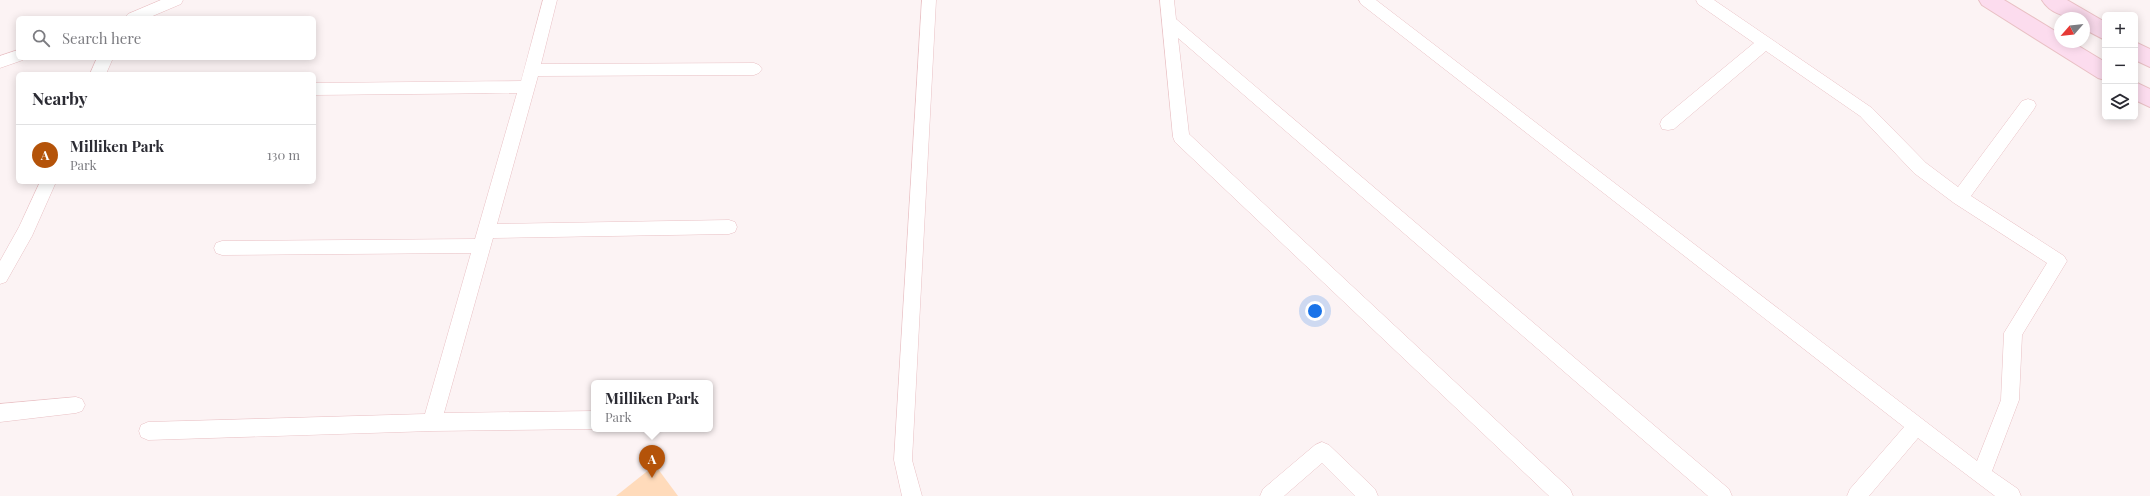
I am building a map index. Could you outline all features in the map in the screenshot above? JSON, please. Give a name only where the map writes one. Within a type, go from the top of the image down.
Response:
[{"type":"main road","points":[[1989,0],[2102,70]]},
{"type":"main road","points":[[2052,0],[2072,12]]},
{"type":"main road","points":[[2090,23],[2102,30]]},
{"type":"main road","points":[[2138,52],[2150,59]]},
{"type":"main road","points":[[2138,92],[2150,100]]},
{"type":"lane","points":[[138,16],[176,0]]},
{"type":"lane","points":[[432,422],[532,70],[550,0]]},
{"type":"lane","points":[[912,496],[903,460],[929,0]]},
{"type":"lane","points":[[1168,0],[1181,138],[1563,496]]},
{"type":"lane","points":[[1366,0],[1981,475],[2012,496]]},
{"type":"lane","points":[[1703,0],[1866,112],[1920,168],[1960,198],[2058,261],[2013,333],[2010,400],[1981,475]]},
{"type":"lane","points":[[1170,22],[1722,496]]},
{"type":"lane","points":[[1668,124],[1765,43]]},
{"type":"lane","points":[[0,62],[16,57]]},
{"type":"lane","points":[[99,72],[104,60]]},
{"type":"lane","points":[[532,70],[754,69]]},
{"type":"lane","points":[[316,89],[527,87]]},
{"type":"lane","points":[[1960,198],[2028,105]]},
{"type":"lane","points":[[0,277],[26,231],[47,184]]},
{"type":"lane","points":[[222,248],[484,239],[729,227]]},
{"type":"lane","points":[[0,412],[76,405]]},
{"type":"lane","points":[[148,431],[432,422],[591,420]]},
{"type":"lane","points":[[1857,496],[1917,425]]},
{"type":"lane","points":[[1270,496],[1322,451],[1368,496]]},
{"type":"shaded area","points":[[655,465],[678,496],[616,496]]},
{"type":"place","name":"Milliken Park","points":[[652,478]]}]
